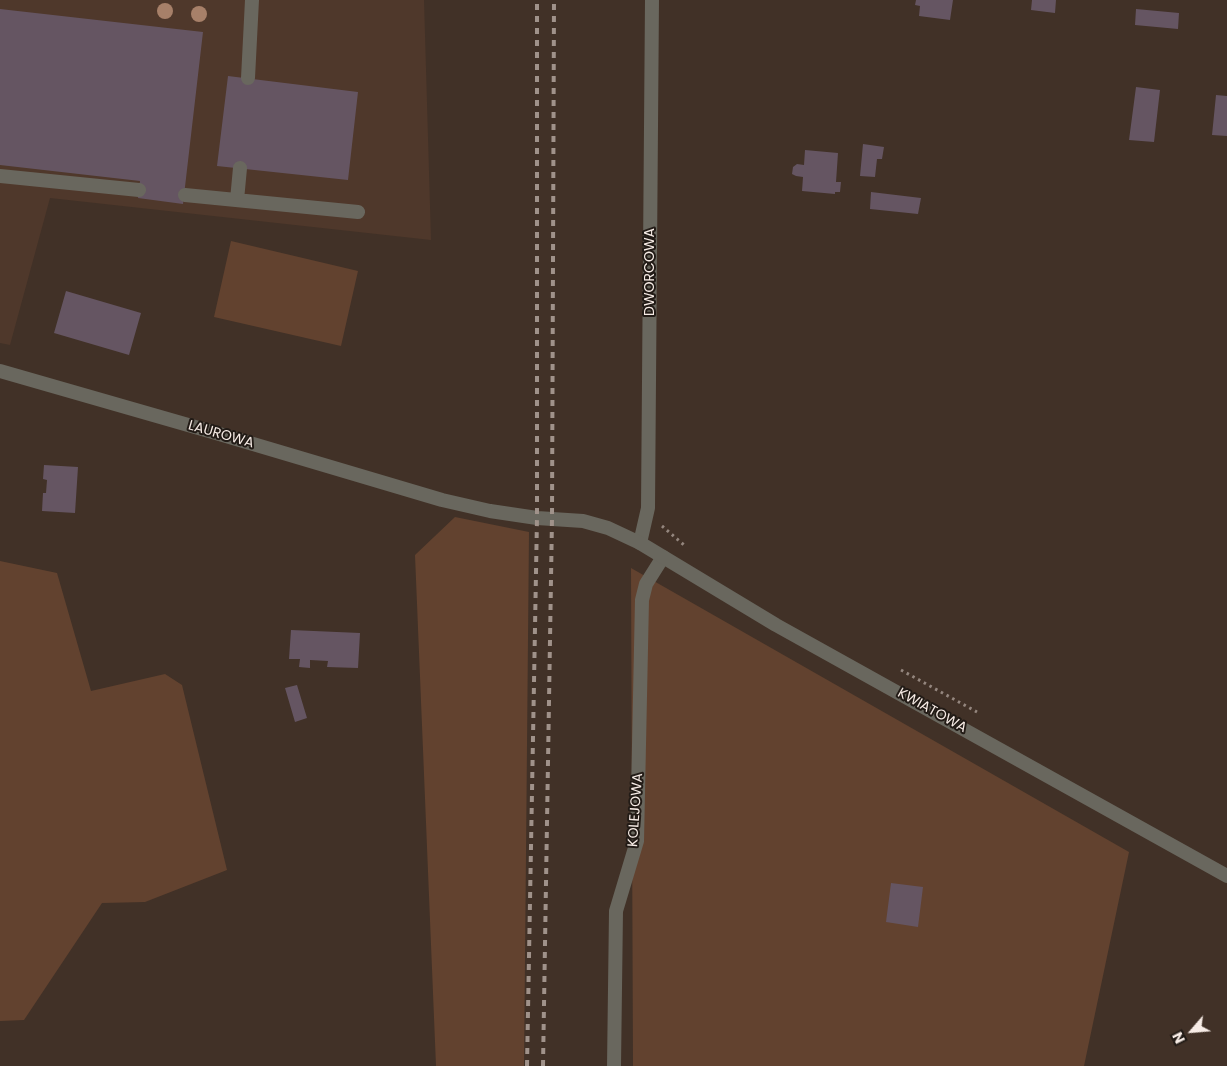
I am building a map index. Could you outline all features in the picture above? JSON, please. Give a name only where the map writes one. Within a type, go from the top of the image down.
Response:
[{"type":"street","points":[[248,78],[252,0]]},
{"type":"street","name":"DWORCOWA","points":[[640,543],[646,518],[648,498],[652,0]]},
{"type":"street","points":[[237,200],[240,168]]},
{"type":"street","points":[[0,176],[139,190]]},
{"type":"street","points":[[185,194],[358,212]]},
{"type":"street","name":"LAUROWA","points":[[0,371],[442,500],[490,511],[537,518],[583,521],[608,528],[640,543]]},
{"type":"street","name":"KWIATOWA","points":[[640,543],[776,625],[1227,876]]},
{"type":"street","name":"KOLEJOWA","points":[[614,1066],[616,911],[637,841],[642,600],[646,584],[662,556]]},
{"type":"path","points":[[646,518],[664,527],[689,550]]},
{"type":"path","points":[[896,668],[982,715]]},
{"type":"shaded area","points":[[0,0],[424,0],[431,240],[50,198],[10,345],[0,343]]},
{"type":"shaded area","points":[[231,241],[358,271],[341,346],[214,317]]},
{"type":"shaded area","points":[[455,517],[529,532],[524,1066],[436,1066],[415,555]]},
{"type":"shaded area","points":[[0,561],[57,573],[91,691],[165,674],[182,685],[227,870],[145,902],[102,903],[24,1020],[0,1021]]},
{"type":"shaded area","points":[[631,568],[1129,852],[1084,1066],[633,1066]]},
{"type":"building","points":[[916,0],[953,0],[950,20],[919,16],[920,6],[915,5]]},
{"type":"building","points":[[1032,0],[1056,0],[1055,13],[1031,10]]},
{"type":"building","points":[[0,9],[203,32],[183,204],[138,198],[140,181],[0,165]]},
{"type":"building","points":[[1136,9],[1179,13],[1178,29],[1135,25]]},
{"type":"building","points":[[228,76],[358,92],[348,180],[217,166]]},
{"type":"building","points":[[1136,87],[1160,90],[1154,142],[1129,140]]},
{"type":"building","points":[[1216,95],[1227,96],[1227,136],[1212,135]]},
{"type":"building","points":[[863,144],[884,147],[882,159],[877,159],[875,177],[860,176]]},
{"type":"building","points":[[805,150],[838,153],[836,182],[841,182],[840,192],[835,192],[835,194],[802,191],[803,177],[792,174],[793,167],[797,164],[804,165]]},
{"type":"building","points":[[871,192],[921,198],[918,214],[870,209]]},
{"type":"building","points":[[66,291],[141,313],[129,355],[54,333]]},
{"type":"building","points":[[44,465],[78,467],[75,513],[42,511],[43,493],[46,493],[47,480],[43,479]]},
{"type":"building","points":[[291,630],[360,633],[358,668],[327,667],[328,661],[310,660],[310,668],[299,667],[300,659],[289,659]]},
{"type":"building","points":[[297,685],[307,718],[295,722],[285,688]]},
{"type":"building","points":[[891,883],[923,887],[918,927],[886,922]]},
{"type":"railway","points":[[527,1066],[537,518],[537,0]]},
{"type":"railway","points":[[543,1066],[552,519],[554,0]]}]
